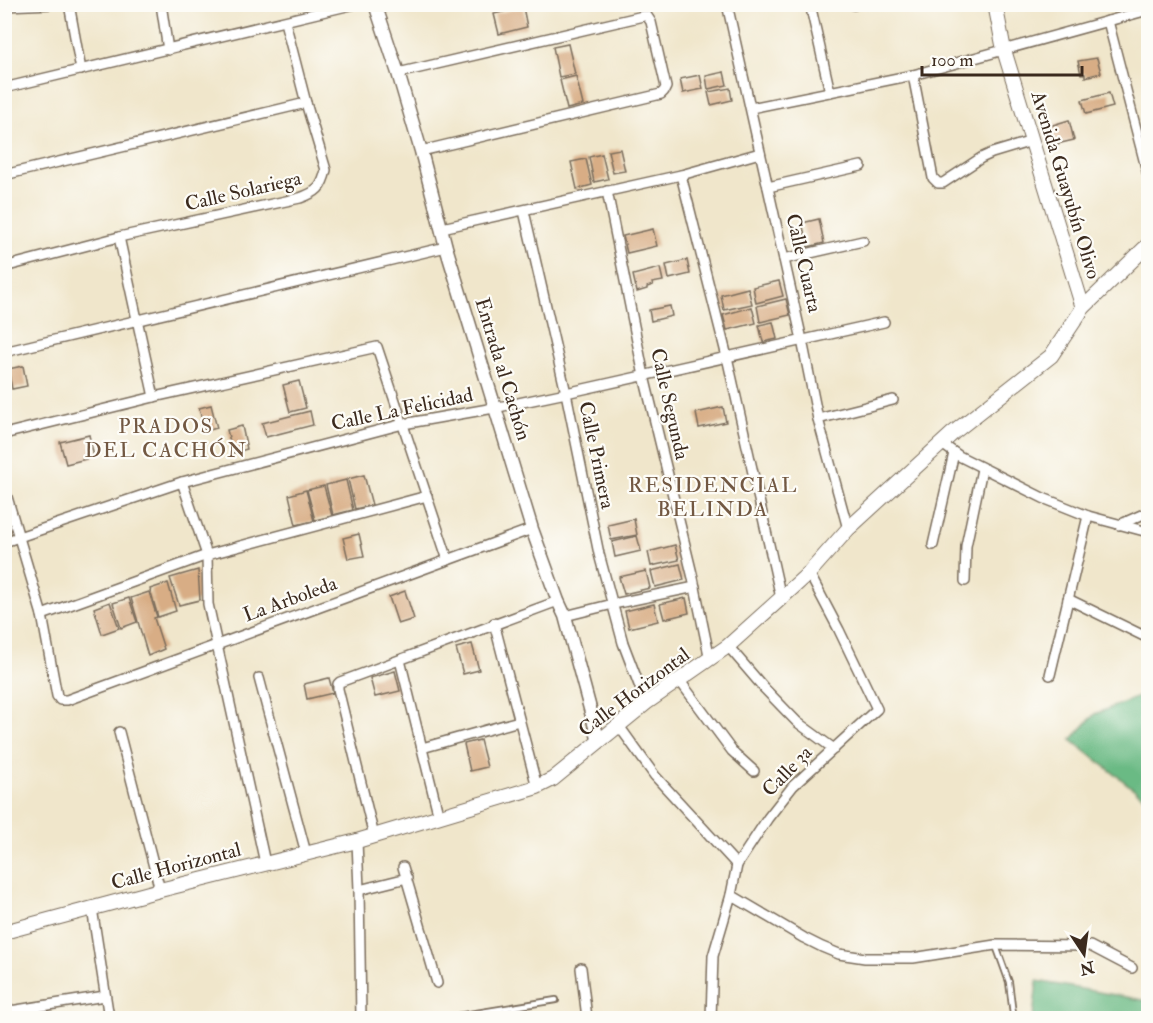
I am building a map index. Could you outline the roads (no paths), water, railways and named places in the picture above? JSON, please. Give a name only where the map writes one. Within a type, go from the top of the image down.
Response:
[{"type":"main road","name":"Avenida Guayubín Olivo","points":[[995,4],[1004,50],[1083,308]]},
{"type":"main road","name":"Calle Horizontal","points":[[4,932],[357,841],[537,787],[553,780],[646,703],[728,646],[809,573],[848,529],[953,433],[1051,356],[1083,308],[1149,245]]},
{"type":"street","points":[[4,6],[53,4]]},
{"type":"street","points":[[69,4],[81,70]]},
{"type":"street","points":[[161,4],[168,50]]},
{"type":"street","points":[[4,88],[356,4]]},
{"type":"street","name":"Entrada al Cachón","points":[[375,4],[422,150],[446,247],[494,408],[532,529],[565,616],[599,742]]},
{"type":"street","name":"Calle Cuarta","points":[[728,4],[818,419],[848,529]]},
{"type":"street","points":[[810,4],[830,92]]},
{"type":"street","points":[[751,108],[913,75],[1149,10]]},
{"type":"street","points":[[398,73],[643,15],[647,16],[651,22],[666,87],[661,94],[422,150]]},
{"type":"street","points":[[1108,21],[1149,175]]},
{"type":"street","name":"Calle Solariega","points":[[4,267],[119,237],[300,198],[311,195],[319,189],[326,170],[285,22]]},
{"type":"street","points":[[913,75],[933,178],[938,183],[943,183],[992,153],[1032,141]]},
{"type":"street","points":[[4,175],[306,103]]},
{"type":"street","points":[[442,228],[681,175],[760,153]]},
{"type":"street","points":[[768,187],[861,166]]},
{"type":"street","points":[[681,175],[727,357],[781,598]]},
{"type":"street","name":"Calle Segunda","points":[[607,192],[644,376],[695,587],[710,660]]},
{"type":"street","name":"Calle Primera","points":[[524,211],[566,393],[599,554],[624,643],[646,703]]},
{"type":"street","points":[[119,237],[154,396]]},
{"type":"street","points":[[784,259],[863,241]]},
{"type":"street","points":[[4,352],[446,247]]},
{"type":"street","name":"Calle La Felicidad","points":[[4,542],[182,482],[403,424],[566,393],[884,322]]},
{"type":"street","points":[[4,434],[154,396],[378,347],[448,560]]},
{"type":"street","points":[[818,419],[894,400]]},
{"type":"street","points":[[942,444],[982,469],[1043,498],[1088,516],[1149,532]]},
{"type":"street","points":[[933,545],[954,453]]},
{"type":"street","points":[[965,581],[966,546],[982,469]]},
{"type":"street","points":[[182,482],[207,555],[208,604],[265,863]]},
{"type":"street","points":[[4,487],[42,615],[207,555],[427,496]]},
{"type":"street","points":[[1119,525],[1149,512]]},
{"type":"street","points":[[1050,675],[1088,516]]},
{"type":"street","name":"La Arboleda","points":[[42,615],[57,696],[60,700],[67,700],[532,529]]},
{"type":"street","name":"Calle 3a","points":[[711,1018],[713,956],[731,895],[737,865],[768,818],[794,786],[877,709],[809,573]]},
{"type":"street","points":[[565,616],[695,587]]},
{"type":"street","points":[[1068,599],[1149,638]]},
{"type":"street","points":[[374,836],[338,684],[494,623],[558,601]]},
{"type":"street","points":[[494,623],[537,787]]},
{"type":"street","points":[[728,646],[797,722],[834,749]]},
{"type":"street","points":[[400,660],[439,817]]},
{"type":"street","points":[[260,678],[306,853]]},
{"type":"street","points":[[680,681],[732,751],[754,771]]},
{"type":"street","points":[[422,748],[519,721]]},
{"type":"street","points":[[619,726],[655,776],[737,865]]},
{"type":"street","points":[[119,732],[160,890]]},
{"type":"street","points":[[357,841],[361,1018]]},
{"type":"street","points":[[404,867],[437,983]]},
{"type":"street","points":[[359,890],[407,878]]},
{"type":"street","points":[[731,895],[804,938],[839,954],[865,958],[913,958],[995,945],[1090,946],[1132,968]]},
{"type":"street","points":[[92,908],[109,1018]]},
{"type":"street","points":[[581,968],[587,1018]]},
{"type":"street","points":[[4,1012],[105,996]]},
{"type":"lane","points":[[995,945],[1009,982],[1013,1018]]},
{"type":"lane","points":[[446,1018],[556,1000]]},
{"type":"district","name":"PRADOS DEL CACHÓN","points":[[166,438]]},
{"type":"district","name":"RESIDENCIAL BELINDA","points":[[713,497]]}]
